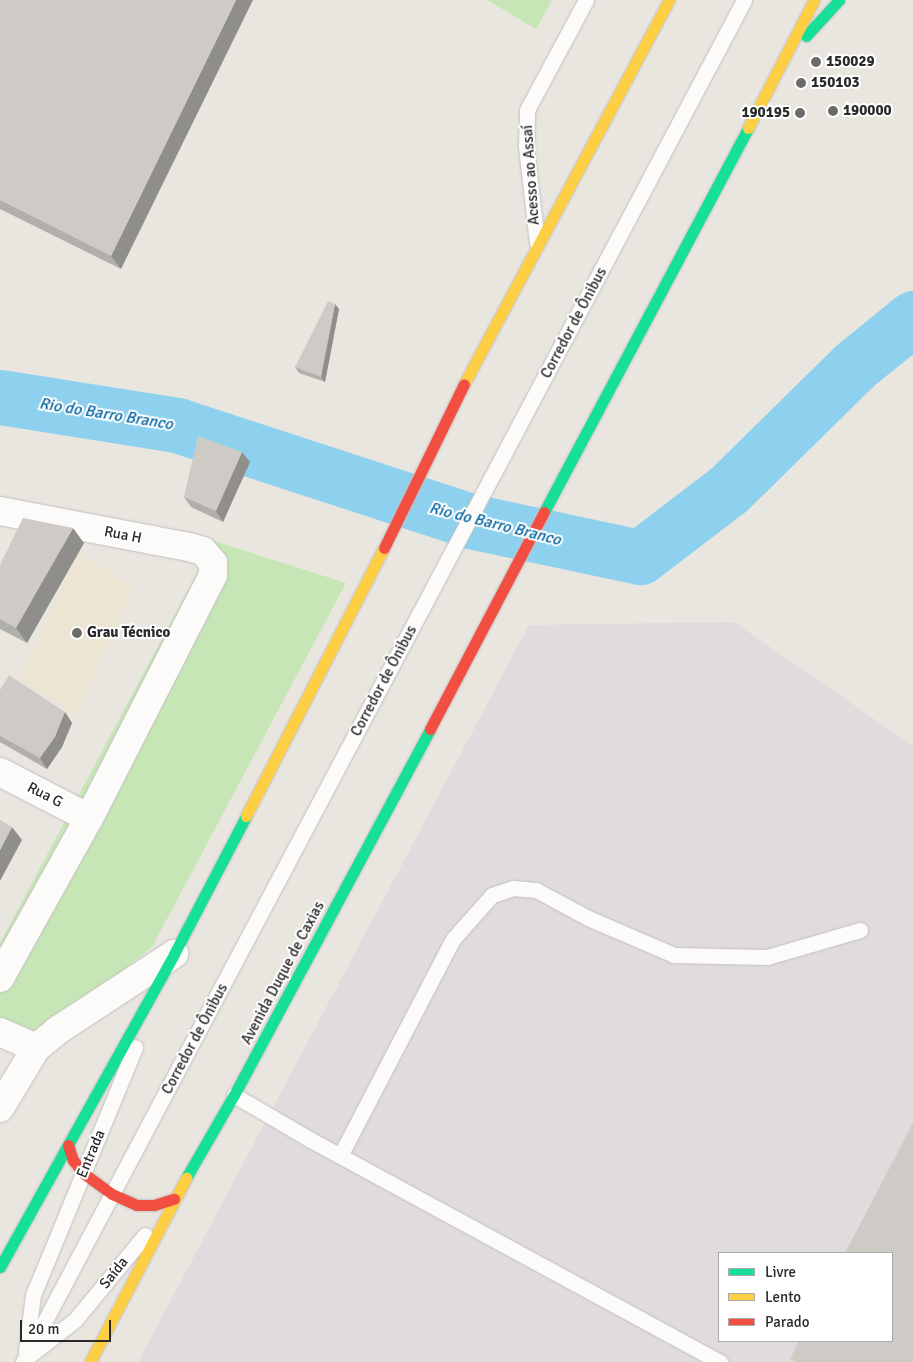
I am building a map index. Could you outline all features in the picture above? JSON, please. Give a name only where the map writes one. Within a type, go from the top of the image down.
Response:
[{"type":"highway","points":[[0,1267],[174,954],[364,589],[443,424],[537,244],[669,0]]},
{"type":"highway","points":[[786,57],[814,0]]},
{"type":"highway","points":[[786,57],[839,0]]},
{"type":"highway","name":"Avenida Duque de Caxias","points":[[90,1362],[174,1199],[234,1095],[786,57]]},
{"type":"highway","points":[[68,1145],[73,1160],[83,1173],[112,1194],[137,1205],[154,1205],[174,1199]]},
{"type":"street","name":"Rua H","points":[[0,511],[203,552],[213,562],[213,575],[206,590],[89,818]]},
{"type":"street","name":"Rua G","points":[[0,772],[89,818]]},
{"type":"street","points":[[0,978],[89,818]]},
{"type":"street","points":[[0,1108],[36,1048],[58,1030],[174,954]]},
{"type":"street","points":[[0,1032],[36,1048]]},
{"type":"lane","name":"Acesso ao Assaí","points":[[537,244],[526,146],[527,110],[586,0]]},
{"type":"lane","name":"Corredor de Ônibus","points":[[24,1361],[744,0]]},
{"type":"lane","points":[[340,1156],[453,940],[492,895],[513,888],[536,890],[588,918],[674,954],[766,957],[860,930]]},
{"type":"lane","name":"Entrada","points":[[24,1361],[33,1295],[174,954]]},
{"type":"lane","points":[[234,1095],[340,1156],[720,1362]]},
{"type":"lane","name":"Saída","points":[[24,1361],[75,1320],[174,1199]]},
{"type":"shaded area","name":"Grau Técnico","points":[[78,553],[134,587],[76,715],[19,679]]},
{"type":"shaded area","points":[[734,622],[913,746],[913,1362],[138,1362],[529,625]]},
{"type":"green space","points":[[487,0],[552,0],[536,29]]},
{"type":"green space","points":[[214,541],[346,583],[152,947],[49,1030],[33,1046],[0,1029],[0,943]]},
{"type":"building","points":[[0,0],[236,0],[111,256],[0,200]]},
{"type":"building","points":[[328,301],[335,304],[321,377],[295,367]]},
{"type":"building","points":[[198,436],[242,452],[216,511],[184,497]]},
{"type":"building","points":[[23,518],[73,528],[16,628],[0,619],[0,565]]},
{"type":"building","points":[[9,675],[65,712],[55,737],[40,758],[0,736],[0,690]]},
{"type":"building","points":[[0,820],[12,827],[0,850]]},
{"type":"building","points":[[913,1123],[913,1362],[796,1362],[790,1359],[798,1342],[893,1342],[893,1252],[846,1252]]},
{"type":"waterway","name":"Rio do Barro Branco","points":[[0,397],[177,425],[470,521],[640,557],[728,490],[854,366],[913,318]]},
{"type":"traffic: fast","points":[[806,36],[839,0]]},
{"type":"traffic: fast","points":[[544,512],[748,128]]},
{"type":"traffic: fast","points":[[186,1178],[234,1095],[430,729]]},
{"type":"traffic: fast","points":[[0,1267],[174,954],[246,816]]},
{"type":"traffic: slow","points":[[464,384],[669,0]]},
{"type":"traffic: slow","points":[[748,128],[814,0]]},
{"type":"traffic: slow","points":[[246,816],[384,548]]},
{"type":"traffic: slow","points":[[90,1362],[186,1178]]},
{"type":"traffic: jam","points":[[384,548],[464,384]]},
{"type":"traffic: jam","points":[[430,729],[544,512]]},
{"type":"traffic: jam","points":[[68,1145],[73,1160],[83,1173],[112,1194],[137,1205],[154,1205],[174,1199]]},
{"type":"place","name":"150029","points":[[816,62]]},
{"type":"place","name":"150103","points":[[801,83]]},
{"type":"place","name":"190000","points":[[833,111]]},
{"type":"place","name":"190195","points":[[800,113]]},
{"type":"place","name":"Grau Técnico","points":[[77,633]]}]
